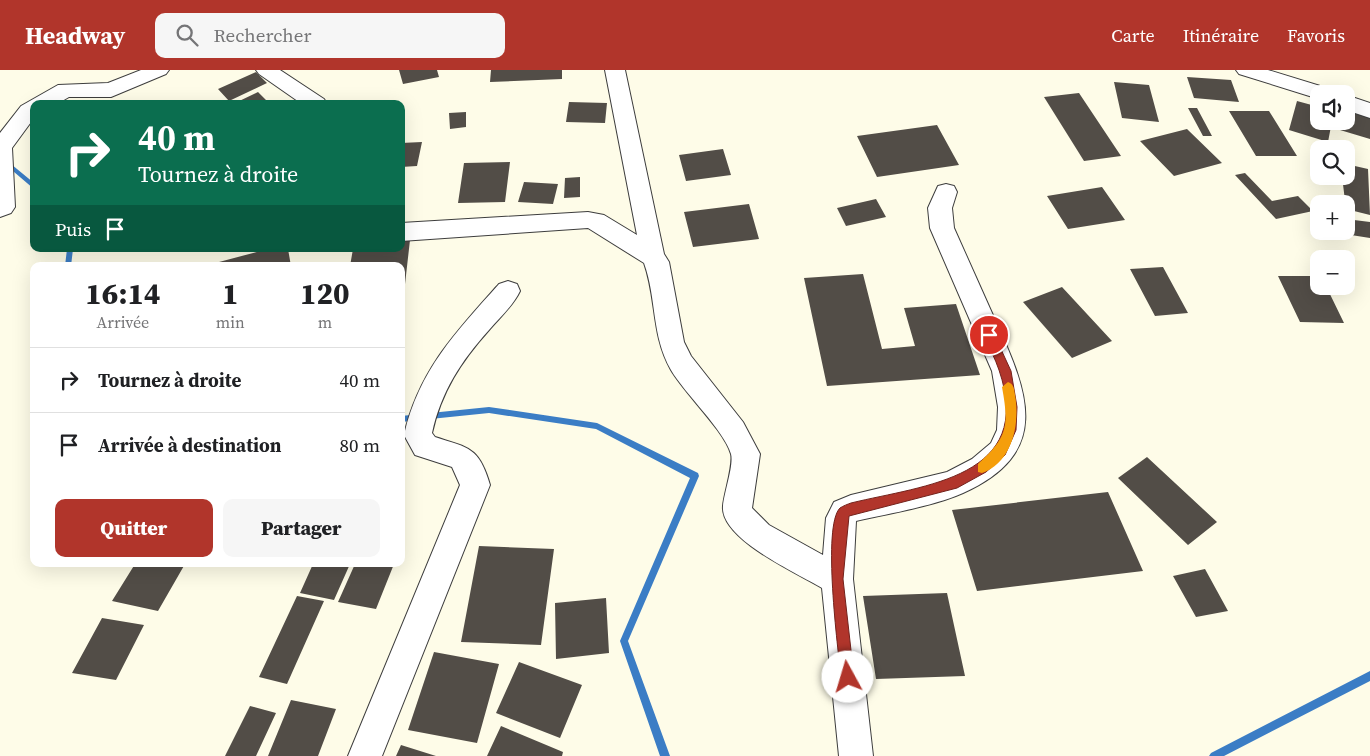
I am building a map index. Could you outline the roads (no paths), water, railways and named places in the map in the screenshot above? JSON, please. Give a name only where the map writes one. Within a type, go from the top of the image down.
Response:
[{"type":"street","points":[[48,100],[65,90],[111,90],[159,70]]},
{"type":"street","points":[[266,70],[311,100]]},
{"type":"street","points":[[614,70],[653,257],[660,268],[671,342],[681,363],[734,431],[746,454],[737,509],[744,523],[758,535],[837,579]]},
{"type":"street","points":[[1246,70],[1310,90]]},
{"type":"street","points":[[1355,105],[1370,111]]},
{"type":"street","points":[[0,209],[3,207],[1,147],[30,110]]},
{"type":"street","points":[[856,756],[837,579],[841,518],[844,512],[851,509],[953,484],[982,468],[1000,452],[1011,430],[1012,407],[1005,371],[942,228],[940,208],[946,192]]},
{"type":"street","points":[[405,232],[588,220],[596,221],[653,257]]},
{"type":"street","points":[[365,756],[475,486],[472,474],[462,458],[425,446],[418,435],[426,398],[443,368],[508,291]]},
{"type":"waterway","points":[[0,157],[30,183]]},
{"type":"waterway","points":[[68,262],[70,252]]},
{"type":"waterway","points":[[405,419],[489,410],[597,426],[695,476],[624,641],[665,756]]},
{"type":"waterway","points":[[1214,756],[1370,676]]}]
